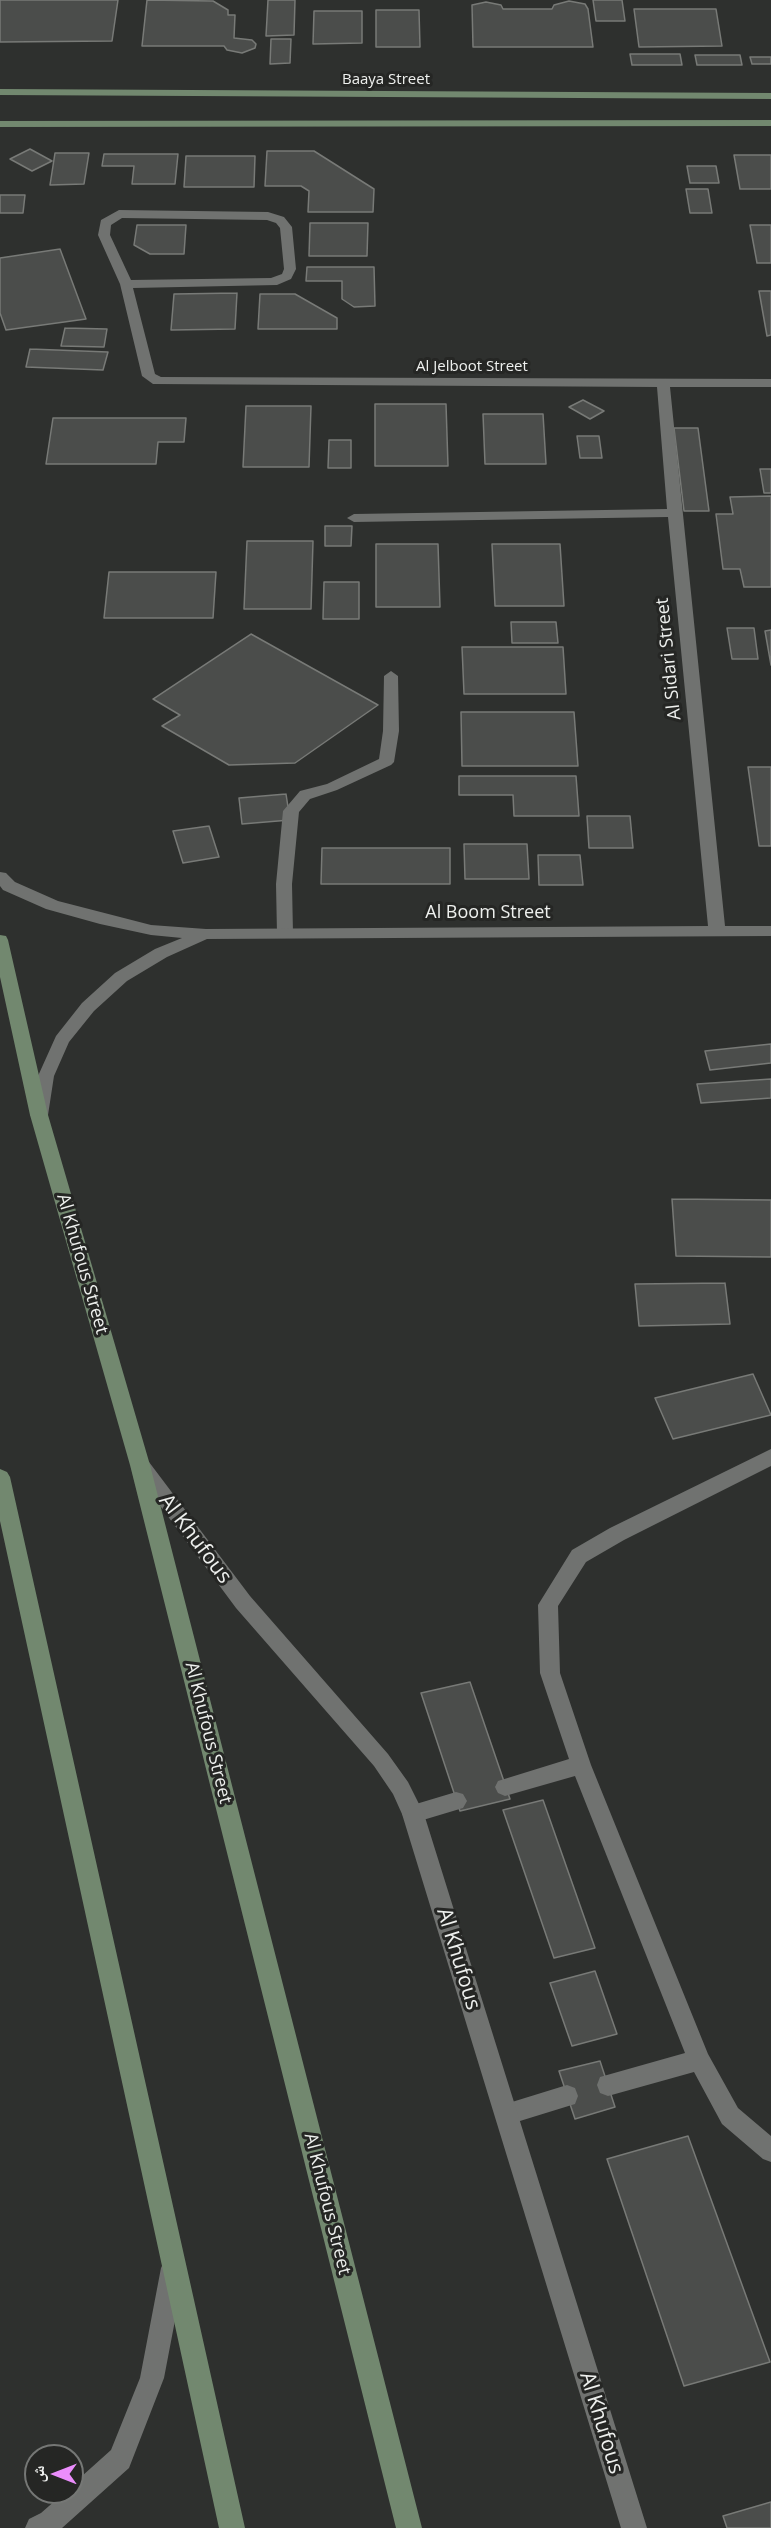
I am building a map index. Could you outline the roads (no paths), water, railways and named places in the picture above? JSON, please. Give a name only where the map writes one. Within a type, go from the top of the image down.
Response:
[{"type":"street","name":"Baaya Street","points":[[0,90],[44,93],[771,96]]},
{"type":"street","points":[[0,124],[771,123]]},
{"type":"street","points":[[119,214],[268,216],[280,220],[286,227],[290,269],[286,276],[273,282],[126,284],[104,235],[105,223],[119,214]]},
{"type":"street","name":"Al Jelboot Street","points":[[126,284],[149,376],[158,381],[173,383],[771,383]]},
{"type":"street","name":"Al Sidari Street","points":[[663,383],[674,513],[717,931]]},
{"type":"street","points":[[354,518],[674,513]]},
{"type":"street","points":[[285,934],[284,884],[291,811],[305,795],[332,787],[386,762],[391,731],[391,676]]},
{"type":"street","name":"Al Boom Street","points":[[0,877],[9,886],[52,905],[100,920],[151,930],[206,934],[771,931]]},
{"type":"street","name":"Al Boom Street","points":[[39,1115],[46,1076],[62,1040],[88,1006],[131,971],[161,953],[206,934]]},
{"type":"street","name":"Al Khufous Street","points":[[0,940],[39,1115],[140,1465],[410,2528]]},
{"type":"street","points":[[771,1457],[617,1534],[579,1556],[548,1605],[550,1673],[581,1765],[699,2060],[730,2116],[771,2151]]},
{"type":"street","name":"Al Khufous","points":[[140,1465],[243,1602],[381,1760],[401,1788],[413,1814],[634,2528]]},
{"type":"street","points":[[0,1478],[232,2528]]},
{"type":"street","points":[[506,1787],[581,1765]]},
{"type":"street","points":[[413,1814],[456,1801]]},
{"type":"street","points":[[608,2085],[699,2060]]},
{"type":"street","points":[[507,2114],[567,2096]]},
{"type":"street","points":[[38,2528],[50,2522],[120,2459],[152,2378],[174,2261]]}]
